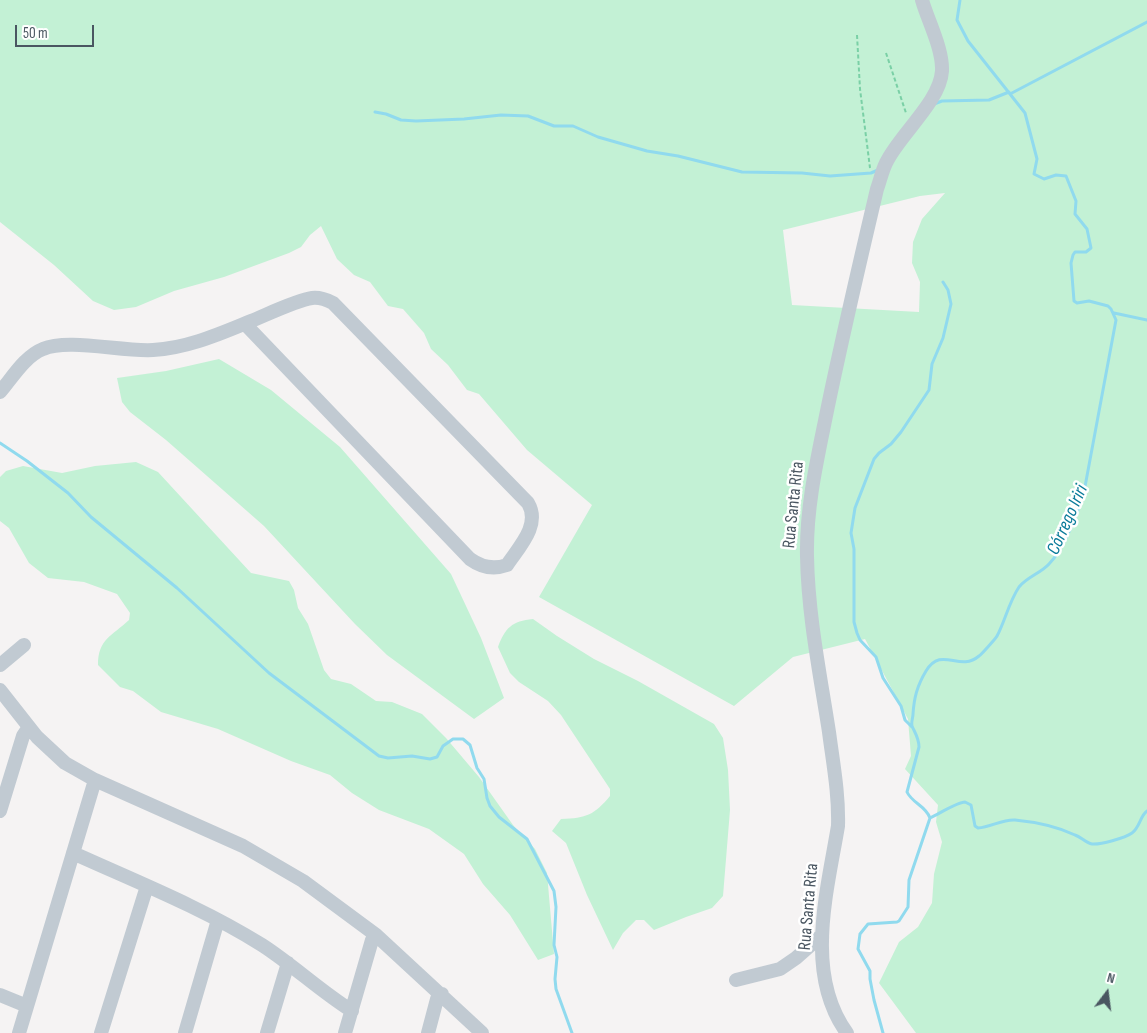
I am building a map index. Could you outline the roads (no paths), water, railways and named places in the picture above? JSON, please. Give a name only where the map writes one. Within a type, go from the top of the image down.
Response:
[{"type":"street","name":"Rua Santa Rita","points":[[847,1033],[832,1007],[824,971],[822,935],[838,826],[838,810],[835,773],[809,588],[807,557],[808,522],[810,495],[836,366],[877,189],[886,162],[938,86],[942,70],[940,56],[922,0]]},
{"type":"street","points":[[0,392],[33,354],[51,345],[66,344],[137,350],[167,348],[202,340],[310,298],[322,299],[334,304],[528,503],[532,513],[532,525],[507,565],[490,568],[479,565],[470,559],[245,324]]},
{"type":"street","points":[[0,665],[24,645]]},
{"type":"street","points":[[0,690],[55,756],[75,770],[95,780],[243,846],[303,881],[376,934],[482,1033]]},
{"type":"street","points":[[0,808],[23,736],[29,727]]},
{"type":"street","points":[[19,1033],[95,780]]},
{"type":"street","points":[[73,853],[218,920],[263,946],[352,1011]]},
{"type":"street","points":[[102,1033],[147,886]]},
{"type":"street","points":[[184,1033],[218,920]]},
{"type":"street","points":[[345,1033],[372,940],[376,934]]},
{"type":"street","points":[[736,980],[780,969],[796,958],[822,935]]},
{"type":"street","points":[[267,1033],[288,963]]},
{"type":"street","points":[[428,1033],[437,1000],[442,994]]},
{"type":"street","points":[[0,995],[27,1006]]},
{"type":"waterway","name":"Córrego Iriri","points":[[883,1033],[874,1000],[870,971],[858,949],[860,934],[868,924],[897,922],[908,907],[909,880],[930,818],[925,810],[907,792],[919,747],[918,738],[912,724],[914,703],[920,682],[926,671],[938,660],[945,659],[965,662],[979,656],[997,636],[1019,587],[1049,564],[1065,540],[1084,492],[1116,320],[1108,306],[1089,301],[1077,303],[1074,301],[1071,263],[1075,252],[1086,252],[1091,248],[1087,229],[1075,214],[1076,201],[1066,176],[1056,175],[1044,179],[1034,174],[1037,159],[1025,113],[968,41],[957,20],[960,0]]},
{"type":"waterway","points":[[1010,94],[1147,22]]},
{"type":"waterway","points":[[934,104],[942,101],[989,100],[1009,92]]},
{"type":"waterway","points":[[375,112],[401,120],[416,121],[501,115],[528,116],[554,126],[573,126],[598,137],[647,151],[678,156],[742,172],[802,173],[830,176],[871,173],[878,170]]},
{"type":"waterway","points":[[912,727],[905,720],[901,706],[883,678],[876,657],[860,640],[857,633],[854,622],[854,549],[851,533],[855,508],[874,459],[901,432],[929,390],[932,364],[943,338],[951,304],[948,290],[943,282]]},
{"type":"waterway","points":[[1114,313],[1147,320]]},
{"type":"waterway","points":[[0,443],[68,493],[91,517],[177,588],[269,673],[379,756],[388,758],[412,756],[430,759],[437,757],[443,746],[453,739],[463,739],[470,745],[477,768],[484,779],[490,806],[499,817],[527,839],[554,891],[556,907],[554,945],[557,957],[556,989],[572,1033]]},
{"type":"waterway","points":[[930,818],[965,802],[971,805],[975,826],[978,828],[1006,821],[1023,821],[1061,829],[1096,844],[1129,835],[1137,828],[1147,811]]}]
